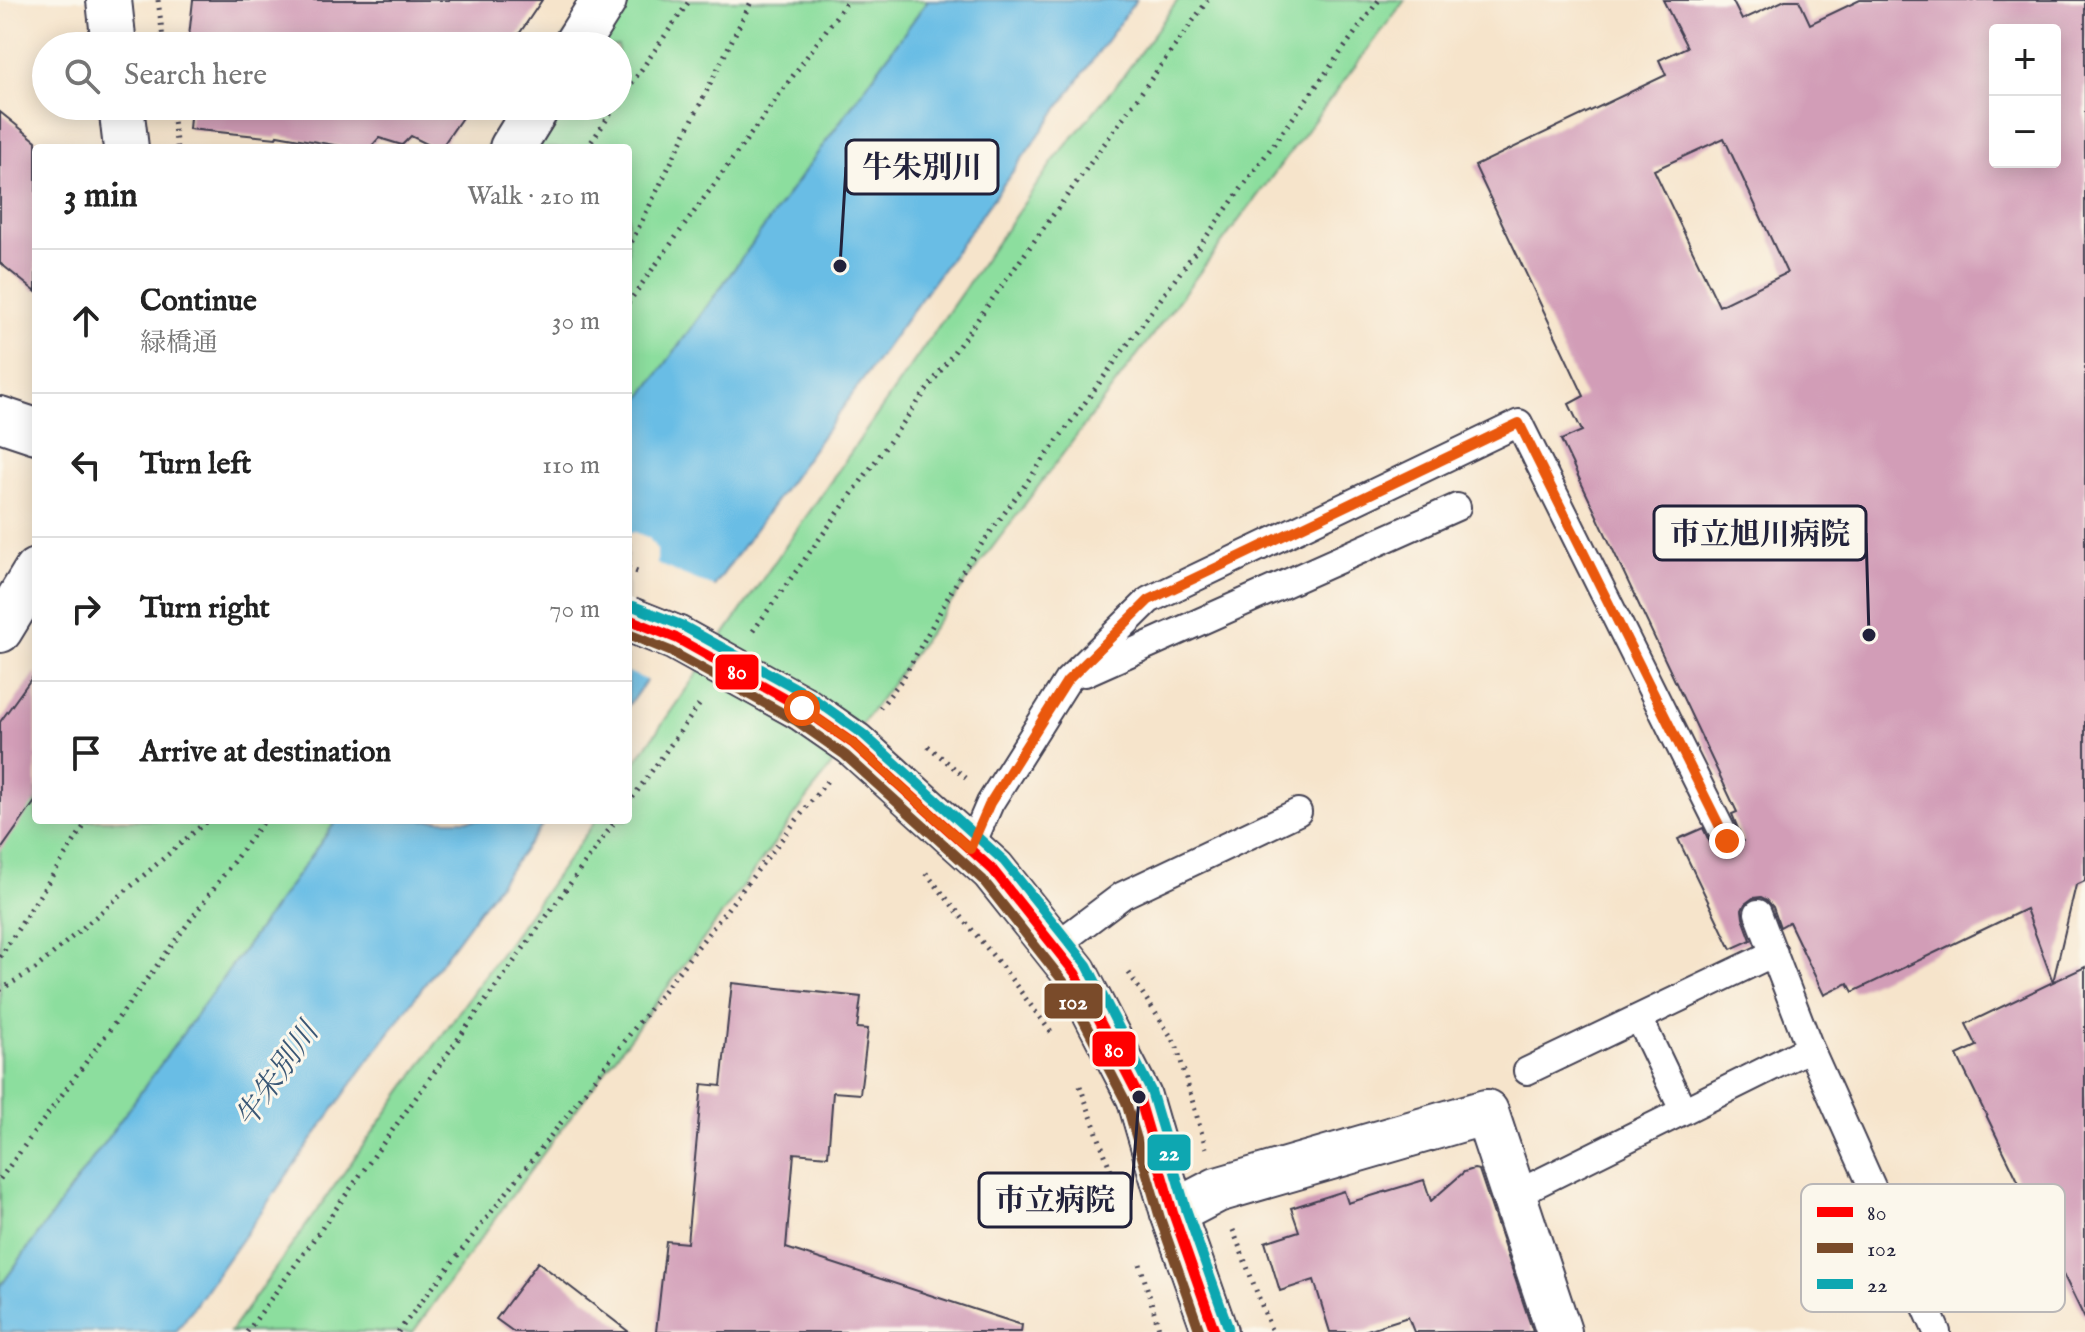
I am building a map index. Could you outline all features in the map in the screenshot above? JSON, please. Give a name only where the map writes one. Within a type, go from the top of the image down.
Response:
[{"type":"street","points":[[109,0],[112,32]]},
{"type":"street","points":[[583,32],[602,1]]},
{"type":"street","points":[[123,120],[126,144]]},
{"type":"street","points":[[514,144],[529,120]]},
{"type":"street","points":[[0,419],[32,430]]},
{"type":"street","points":[[0,630],[32,578]]},
{"type":"street","points":[[632,621],[676,638],[802,708],[842,761],[970,849],[993,870],[1075,973],[1139,1097],[1173,1213],[1215,1332]]},
{"type":"street","points":[[1173,1213],[1217,1190],[1486,1112],[1559,1332]]},
{"type":"lane","points":[[970,849],[990,803],[1067,681],[1149,600],[1519,423],[1727,841]]},
{"type":"lane","points":[[1067,681],[1457,507]]},
{"type":"lane","points":[[1054,947],[1123,895],[1298,812]]},
{"type":"lane","points":[[1758,913],[1810,1048],[1871,1184]]},
{"type":"lane","points":[[1527,1071],[1774,953]]},
{"type":"lane","points":[[1639,1018],[1683,1110]]},
{"type":"lane","points":[[1514,1195],[1810,1048]]},
{"type":"lane","points":[[1928,1312],[1937,1332]]},
{"type":"path","points":[[158,0],[162,32]]},
{"type":"path","points":[[632,83],[690,0]]},
{"type":"path","points":[[632,241],[752,0]]},
{"type":"path","points":[[632,297],[848,0]]},
{"type":"path","points":[[748,638],[1208,0]]},
{"type":"path","points":[[398,1332],[842,761],[903,678],[965,567],[1379,0]]},
{"type":"path","points":[[173,120],[176,144]]},
{"type":"path","points":[[590,144],[606,120]]},
{"type":"path","points":[[632,798],[711,689]]},
{"type":"path","points":[[839,785],[842,761]]},
{"type":"path","points":[[0,957],[85,824]]},
{"type":"path","points":[[0,990],[35,969],[203,824]]},
{"type":"path","points":[[0,1179],[261,824]]},
{"type":"path","points":[[247,1332],[613,824]]},
{"type":"path","points":[[924,871],[1059,1043]]},
{"type":"path","points":[[1079,1084],[1115,1183]]},
{"type":"path","points":[[1138,1257],[1160,1332]]},
{"type":"green space","points":[[590,0],[928,0],[632,410],[632,144],[489,144],[506,120],[632,120],[632,32],[568,32]]},
{"type":"green space","points":[[1178,0],[1405,0],[967,581],[413,1332],[230,1332],[593,824],[632,824],[632,767],[1054,160],[1121,79]]},
{"type":"green space","points":[[32,797],[32,824],[334,824],[0,1287],[0,843]]},
{"type":"water","points":[[928,0],[1136,0],[632,700],[632,410]]},
{"type":"water","name":"牛朱別川","points":[[334,824],[543,824],[360,1072],[176,1332],[0,1332],[0,1287]]},
{"type":"pier","points":[[632,533],[649,538],[657,550],[657,564],[717,588],[651,682],[632,674]]},
{"type":"building","points":[[193,0],[542,0],[520,32],[190,32]]},
{"type":"building","points":[[1663,0],[1732,0],[1742,20],[1785,0],[1799,0],[1810,24],[1860,0],[2085,0],[2085,881],[2076,885],[2053,982],[2026,909],[1853,992],[1848,983],[1824,995],[1789,922],[1780,927],[1773,907],[1761,897],[1753,898],[1742,910],[1751,940],[1731,949],[1678,839],[1703,828],[1713,849],[1727,857],[1740,850],[1743,841],[1732,814],[1737,812],[1561,440],[1582,431],[1569,404],[1584,396],[1475,166],[1666,75],[1659,60],[1687,47]],"holes":[[[1724,138],[1787,273],[1719,306],[1654,170]]]},
{"type":"building","points":[[0,112],[36,141],[32,144],[32,289],[0,263]]},
{"type":"building","points":[[190,120],[460,120],[444,144],[427,144],[411,136],[403,144],[379,138],[374,144],[328,144],[277,135],[276,138],[189,129]]},
{"type":"building","points":[[32,678],[32,806],[0,851],[0,722]]},
{"type":"building","points":[[2085,967],[2085,1319],[2065,1278],[2065,1184],[2020,1184],[1957,1055],[1977,1046],[1966,1024]]},
{"type":"building","points":[[732,983],[861,997],[857,1028],[868,1029],[860,1094],[833,1092],[828,1156],[794,1153],[786,1248],[1022,1325],[1021,1332],[656,1332],[666,1241],[687,1243],[702,1084],[721,1086]]},
{"type":"building","points":[[1479,1170],[1533,1332],[1414,1332],[1408,1317],[1361,1332],[1330,1332],[1314,1280],[1280,1291],[1265,1242],[1299,1231],[1291,1208],[1344,1191],[1348,1203],[1424,1180],[1431,1201],[1464,1172]]},
{"type":"building","points":[[538,1262],[629,1332],[514,1332],[496,1319]]},
{"type":"transit line","name":"22","points":[[633,606],[683,626],[810,696],[863,734],[1004,861],[1087,965],[1151,1091],[1186,1209],[1228,1327]]},
{"type":"transit line","name":"80","points":[[632,621],[676,638],[802,708],[854,744],[993,870],[1075,973],[1139,1097],[1173,1213],[1215,1332]]},
{"type":"transit line","name":"102","points":[[632,636],[670,651],[795,720],[845,755],[983,880],[1063,981],[1126,1102],[1160,1218],[1200,1332]]},
{"type":"place","name":"牛朱別川","points":[[840,266]]},
{"type":"place","name":"市立旭川病院","points":[[1869,635]]},
{"type":"place","name":"市立病院","points":[[1139,1097]]},
{"type":"route","points":[[802,708],[854,744],[970,849],[990,803],[1067,681],[1149,600],[1519,423],[1727,841]]}]
